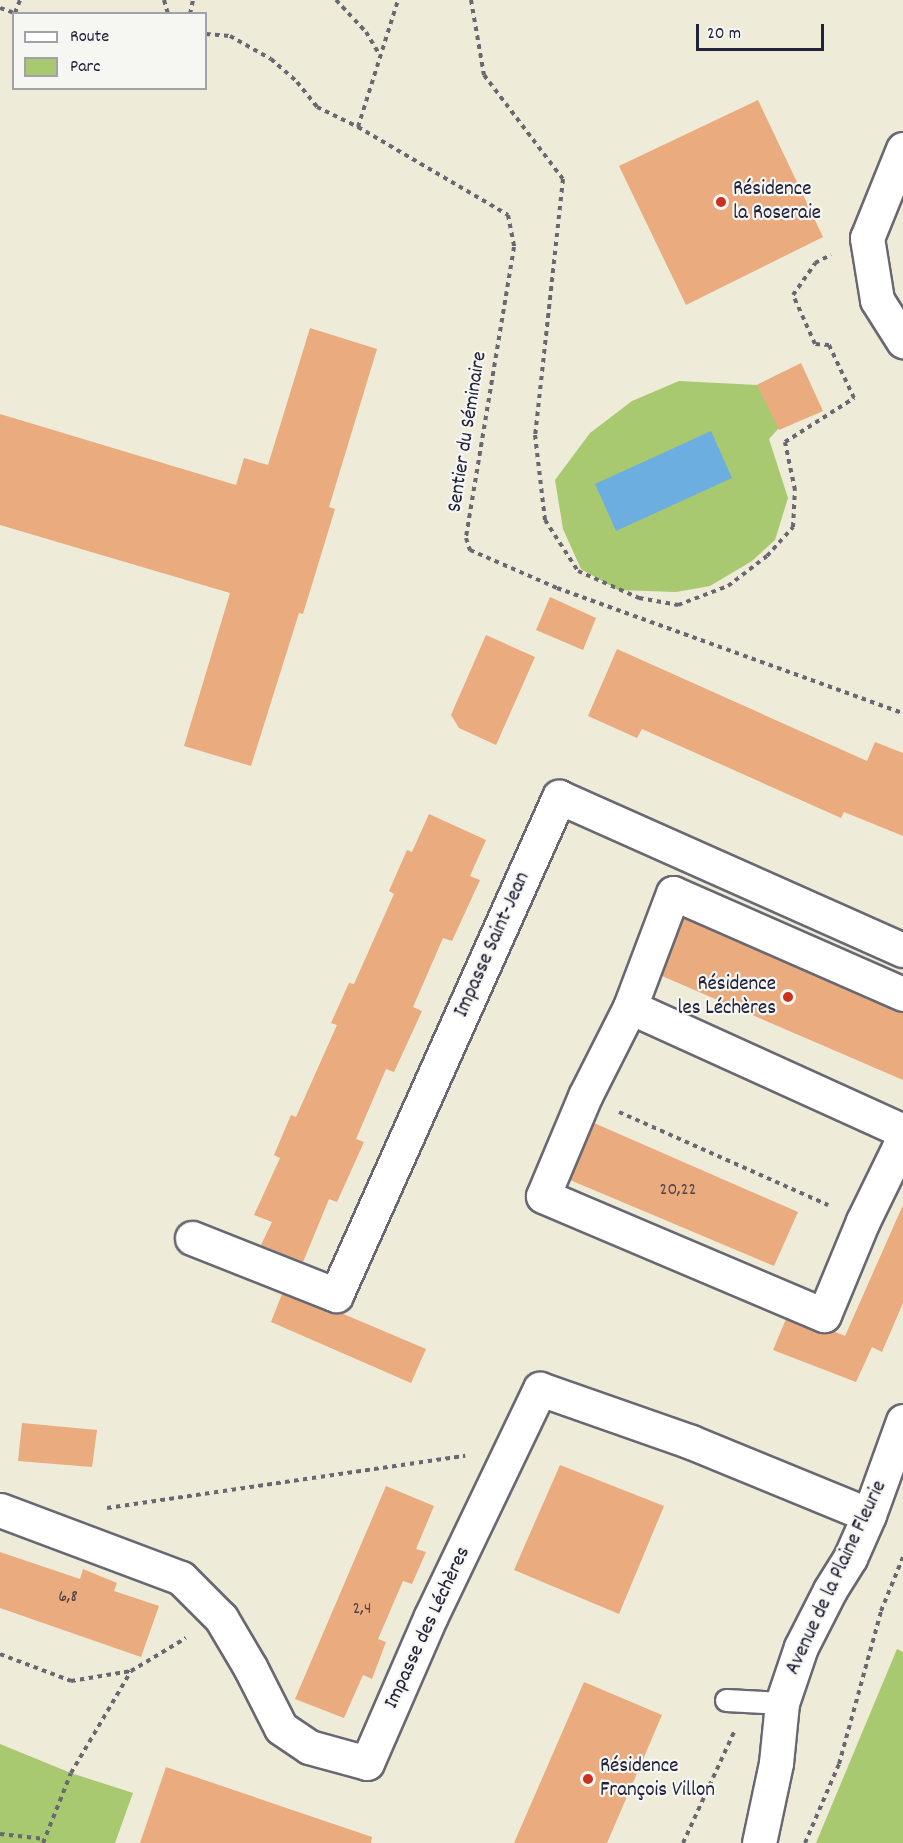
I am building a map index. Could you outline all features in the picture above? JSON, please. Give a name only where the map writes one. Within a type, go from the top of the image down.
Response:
[{"type":"street","points":[[903,148],[867,238],[877,300],[903,341]]},
{"type":"street","name":"Impasse Saint-Jean","points":[[192,1238],[336,1295],[559,797],[903,950]]},
{"type":"street","points":[[903,994],[672,893],[630,1007],[585,1096],[543,1196],[824,1315],[863,1221],[903,1139]]},
{"type":"street","points":[[630,1007],[903,1131]]},
{"type":"street","name":"Impasse des Léchères","points":[[0,1510],[181,1578],[221,1618],[250,1667],[281,1728],[309,1747],[367,1763],[431,1616],[540,1389],[691,1442],[869,1515]]},
{"type":"street","name":"Avenue de la Plaine Fleurie","points":[[759,1843],[776,1763],[782,1703],[801,1647],[830,1590],[850,1558],[869,1515],[903,1424]]},
{"type":"lane","points":[[726,1700],[782,1703]]},
{"type":"path","points":[[336,0],[366,32],[381,57]]},
{"type":"path","points":[[358,127],[398,0]]},
{"type":"path","points":[[471,0],[484,75],[563,179],[535,435],[545,520],[578,571],[639,598],[678,605],[728,586],[767,556],[793,527],[795,490],[785,442],[854,398],[829,345],[815,344],[793,295],[815,263],[867,238]]},
{"type":"path","name":"Sentier du Séminaire","points":[[207,34],[230,36],[271,59],[297,82],[317,106],[358,127],[508,215],[514,234],[514,248],[466,538],[470,550],[557,588],[903,713]]},
{"type":"path","points":[[585,1096],[863,1221]]},
{"type":"path","points":[[104,1508],[487,1453],[511,1453]]},
{"type":"path","points":[[805,1843],[839,1764],[881,1611],[903,1557]]},
{"type":"path","points":[[892,1567],[897,1572]]},
{"type":"path","points":[[0,1654],[71,1681],[131,1671],[221,1618]]},
{"type":"path","points":[[0,1834],[44,1841],[71,1773],[131,1671]]},
{"type":"path","points":[[683,1843],[748,1702]]},
{"type":"green space","points":[[785,371],[797,393],[818,413],[779,428],[769,439],[788,498],[775,540],[752,561],[710,586],[676,592],[618,590],[581,569],[563,529],[555,480],[590,433],[632,401],[679,381],[757,385]]},
{"type":"green space","points":[[897,1649],[903,1652],[903,1843],[816,1843]]},
{"type":"green space","points":[[0,1744],[71,1773],[133,1793],[115,1843],[0,1843]]},
{"type":"water","points":[[711,431],[732,478],[616,531],[595,484]]},
{"type":"building","name":"Résidence la Roseraie","points":[[758,100],[823,237],[686,305],[619,166]]},
{"type":"building","points":[[310,328],[377,349],[329,507],[335,509],[303,614],[299,613],[251,766],[184,746],[230,593],[0,525],[0,414],[236,485],[244,458],[268,465]]},
{"type":"building","points":[[801,363],[823,411],[779,430],[757,385]]},
{"type":"building","points":[[550,597],[596,618],[583,650],[536,630]]},
{"type":"building","points":[[486,635],[535,657],[496,745],[459,728],[451,715]]},
{"type":"building","points":[[617,649],[867,761],[875,742],[903,753],[903,836],[844,812],[841,818],[642,729],[637,738],[588,716]]},
{"type":"building","points":[[429,814],[486,840],[470,876],[480,880],[452,941],[443,938],[413,1007],[422,1011],[394,1072],[386,1069],[356,1139],[364,1142],[337,1202],[329,1199],[303,1262],[261,1245],[272,1222],[254,1215],[280,1158],[274,1155],[291,1115],[296,1117],[337,1025],[331,1023],[349,983],[354,984],[394,894],[389,891],[407,850],[412,852]]},
{"type":"building","name":"Résidence les Léchères","points":[[683,918],[903,1013],[903,1080],[662,976]]},
{"type":"building","points":[[594,1123],[798,1212],[774,1266],[570,1180]]},
{"type":"building","points":[[903,1205],[903,1303],[882,1352],[872,1347],[856,1382],[773,1350],[786,1319],[817,1332],[833,1331],[845,1336]]},
{"type":"building","points":[[282,1294],[329,1312],[341,1313],[426,1349],[411,1383],[271,1322]]},
{"type":"building","points":[[22,1423],[97,1430],[92,1467],[18,1461]]},
{"type":"building","points":[[560,1465],[664,1506],[619,1614],[514,1570]]},
{"type":"building","points":[[386,1486],[434,1506],[416,1549],[426,1552],[412,1584],[403,1581],[378,1639],[386,1642],[372,1679],[363,1675],[344,1718],[295,1699]]},
{"type":"building","points":[[0,1552],[80,1579],[83,1569],[117,1583],[114,1591],[159,1606],[141,1657],[0,1608]]},
{"type":"building","name":"Résidence François Villon","points":[[584,1682],[662,1715],[607,1843],[514,1843]]},
{"type":"building","points":[[166,1767],[372,1837],[371,1843],[140,1843]]},
{"type":"place","name":"Résidence la Roseraie","points":[[721,202]]},
{"type":"place","name":"Résidence les Léchères","points":[[788,997]]},
{"type":"place","name":"Résidence François Villon","points":[[588,1779]]}]
